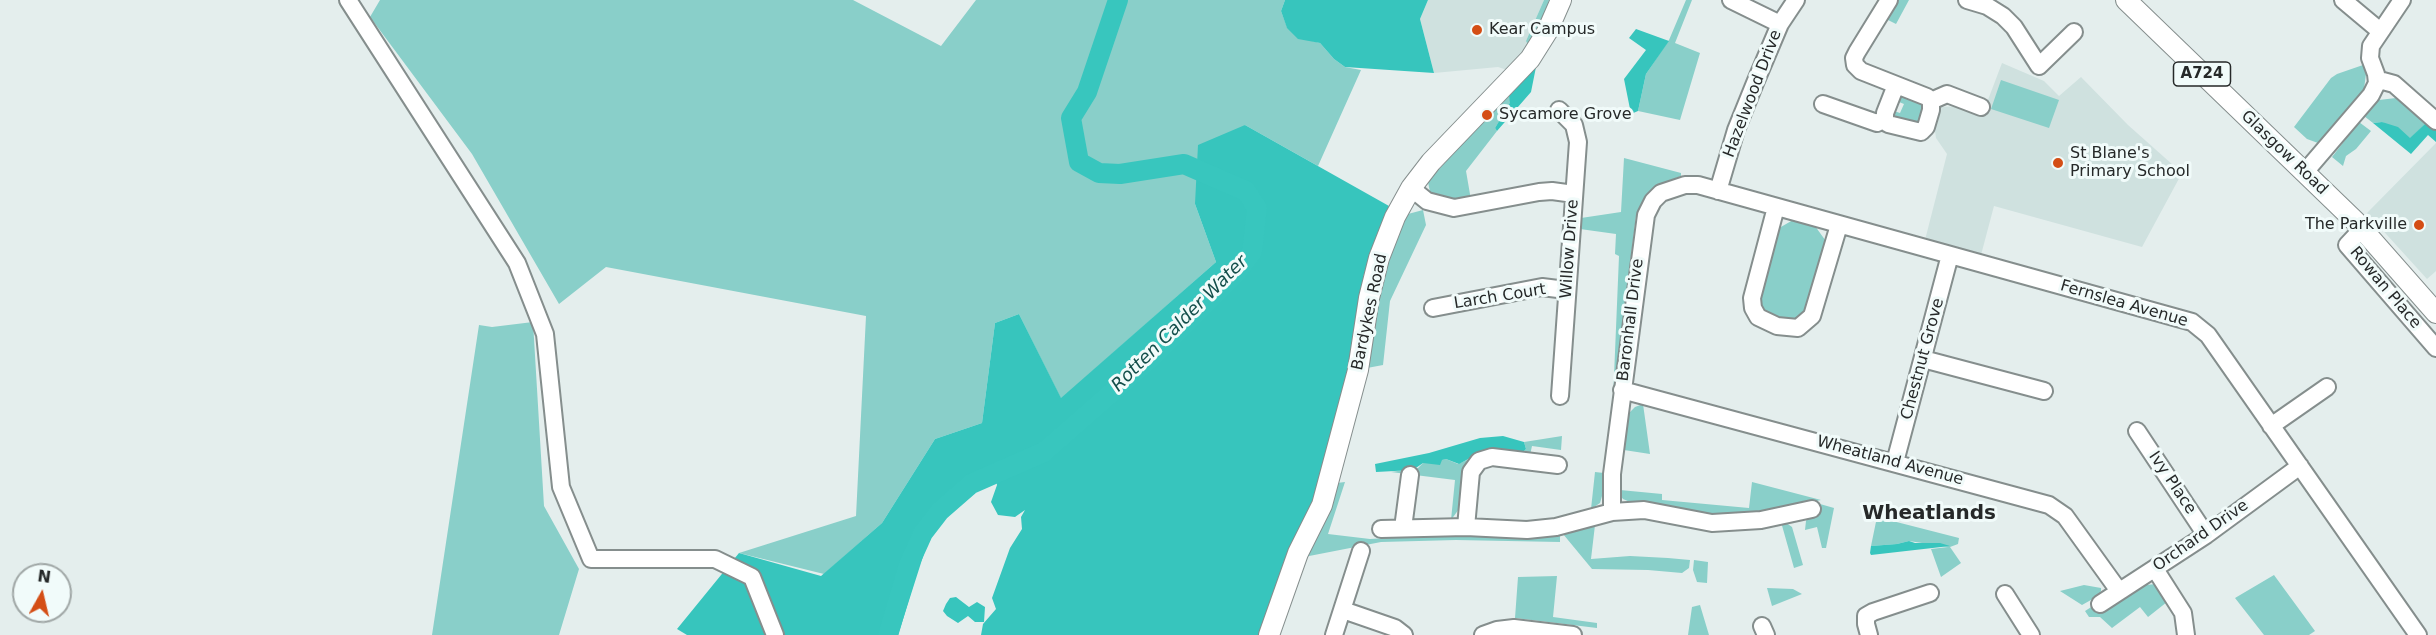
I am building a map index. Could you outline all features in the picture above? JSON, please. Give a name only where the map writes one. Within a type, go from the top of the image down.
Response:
[{"type":"main road","name":"Bardykes Road","points":[[1269,635],[1298,553],[1322,504],[1358,370],[1369,298],[1379,256],[1395,217],[1411,188],[1431,162],[1530,59],[1547,32],[1562,0]]},
{"type":"main road","name":"Glasgow Road","points":[[2126,0],[2362,228],[2436,313]]},
{"type":"street","points":[[348,0],[518,262],[545,334],[561,487],[591,559],[715,559],[752,577],[775,635]]},
{"type":"street","points":[[1731,0],[1780,24]]},
{"type":"street","name":"Hazelwood Drive","points":[[1718,191],[1736,130],[1780,24],[1796,0]]},
{"type":"street","points":[[1889,0],[1854,58],[1855,65],[1861,71],[1927,97],[1931,101],[1926,127],[1920,132],[1888,124],[1885,119],[1885,113],[1896,85]]},
{"type":"street","points":[[1972,0],[2003,16],[2014,27],[2039,66],[2074,32]]},
{"type":"street","points":[[2343,0],[2380,31]]},
{"type":"street","points":[[2305,172],[2371,95],[2377,83],[2369,54],[2371,46],[2402,0]]},
{"type":"street","points":[[2377,83],[2383,81],[2394,84],[2436,121]]},
{"type":"street","points":[[1931,101],[1947,94],[1981,107]]},
{"type":"street","points":[[1823,104],[1877,123],[1885,119]]},
{"type":"street","name":"Willow Drive","points":[[1559,110],[1579,122],[1566,290],[1554,373],[1560,396]]},
{"type":"street","name":"Baronhall Drive","points":[[1612,512],[1612,474],[1646,214],[1653,201],[1661,193],[1671,188],[1698,185],[1718,191]]},
{"type":"street","points":[[1411,188],[1427,201],[1454,208],[1539,192],[1574,194]]},
{"type":"street","name":"Fernslea Avenue","points":[[1718,191],[2192,322],[2208,335],[2418,635]]},
{"type":"street","points":[[1776,207],[1752,298],[1753,308],[1758,317],[1777,326],[1798,328],[1812,316],[1839,225]]},
{"type":"street","name":"Rowan Place","points":[[2362,228],[2347,244],[2436,348]]},
{"type":"street","name":"Chestnut Grove","points":[[1895,462],[1950,255]]},
{"type":"street","name":"Larch Court","points":[[1433,308],[1455,296],[1542,287],[1566,290]]},
{"type":"street","points":[[1923,359],[2044,391]]},
{"type":"street","points":[[2271,426],[2326,387]]},
{"type":"street","name":"Wheatland Avenue","points":[[1622,390],[2049,505],[2066,516],[2119,591]]},
{"type":"street","name":"Ivy Place","points":[[2137,431],[2206,535]]},
{"type":"street","points":[[1466,528],[1471,472],[1479,461],[1492,457],[1558,465]]},
{"type":"street","name":"Orchard Drive","points":[[2100,604],[2206,535],[2300,466]]},
{"type":"street","points":[[1403,528],[1410,475]]},
{"type":"street","points":[[1381,529],[1541,529],[1612,512],[1644,510],[1712,523],[1761,520],[1812,509]]},
{"type":"street","points":[[1335,635],[1361,551]]},
{"type":"street","points":[[2155,569],[2183,613],[2186,635]]},
{"type":"street","points":[[1869,635],[1866,616],[1930,593]]},
{"type":"street","points":[[2005,594],[2031,635]]},
{"type":"street","points":[[1343,610],[1395,628],[1404,635]]},
{"type":"street","points":[[1483,635],[1514,628],[1573,635]]},
{"type":"shaded area","points":[[380,0],[853,0],[941,46],[976,0],[1285,0],[1281,11],[1287,27],[1305,39],[1320,43],[1334,59],[1345,67],[1361,70],[1318,166],[1245,125],[1195,204],[1216,262],[1061,399],[1019,314],[995,323],[982,423],[935,439],[882,523],[824,574],[739,553],[856,516],[866,316],[606,267],[559,304],[472,154],[370,17]]},
{"type":"shaded area","points":[[1285,0],[1428,0],[1420,19],[1434,73],[1345,67],[1334,59],[1320,43],[1298,39],[1287,28],[1281,11]]},
{"type":"shaded area","name":"Kear Campus","points":[[1428,0],[1544,0],[1526,41],[1528,45],[1507,70],[1498,67],[1434,73],[1420,19]]},
{"type":"shaded area","points":[[1544,0],[1549,0],[1542,24],[1528,45],[1526,41]]},
{"type":"shaded area","points":[[1686,0],[1692,0],[1675,43],[1700,53],[1680,120],[1638,111],[1646,74],[1669,40]]},
{"type":"shaded area","points":[[1898,0],[1909,0],[1896,24],[1886,19]]},
{"type":"shaded area","points":[[1636,29],[1669,41],[1646,74],[1638,111],[1631,114],[1624,79],[1646,50],[1629,38]]},
{"type":"shaded area","name":"St Blane's Primary School","points":[[2002,63],[2044,81],[2059,96],[2081,77],[2128,125],[2182,173],[2142,247],[1994,206],[1981,255],[1925,240],[1947,154],[1936,138],[1935,131],[1940,107],[1959,106],[1983,113]]},
{"type":"shaded area","points":[[2363,65],[2366,74],[2364,89],[2318,143],[2307,139],[2294,127],[2331,78]]},
{"type":"shaded area","points":[[1536,67],[1531,92],[1497,131],[1495,128],[1510,103],[1509,96]]},
{"type":"shaded area","points":[[2001,80],[2059,100],[2049,128],[1991,109]]},
{"type":"shaded area","points":[[1900,94],[1924,104],[1920,122],[1916,124],[1893,119],[1891,110],[1900,113],[1904,104],[1894,100]]},
{"type":"shaded area","points":[[1509,96],[1511,103],[1495,128],[1497,131],[1466,171],[1471,200],[1455,203],[1434,196],[1430,192],[1428,182],[1461,144]]},
{"type":"shaded area","points":[[2396,98],[2427,122],[2410,139],[2382,122],[2373,123],[2364,116],[2379,100]]},
{"type":"shaded area","points":[[2359,122],[2371,131],[2356,149],[2346,156],[2343,166],[2332,157]]},
{"type":"shaded area","points":[[2382,122],[2398,127],[2410,138],[2427,122],[2436,130],[2436,142],[2428,135],[2411,154],[2373,123]]},
{"type":"shaded area","points":[[1245,125],[1389,206],[1364,274],[1351,367],[1311,507],[1261,635],[981,635],[983,624],[996,609],[992,598],[1010,548],[1022,529],[1021,517],[1025,510],[1015,517],[998,515],[991,502],[997,485],[995,474],[942,497],[898,635],[687,635],[677,629],[739,553],[821,576],[882,523],[935,439],[982,423],[995,323],[1019,314],[1061,398],[1216,262],[1195,204],[1198,145]]},
{"type":"shaded area","points":[[2436,143],[2436,271],[2427,279],[2367,213]]},
{"type":"shaded area","points":[[1624,158],[1681,173],[1681,176],[1654,187],[1636,216],[1613,400],[1619,256],[1615,254],[1616,234],[1580,229],[1581,218],[1621,212]]},
{"type":"shaded area","points":[[1423,210],[1426,225],[1390,301],[1383,365],[1367,368],[1380,287],[1391,250],[1408,214]]},
{"type":"shaded area","points":[[1793,220],[1815,226],[1828,244],[1806,314],[1789,323],[1761,312],[1758,295],[1774,231]]},
{"type":"shaded area","points":[[533,322],[544,506],[579,569],[559,635],[432,635],[479,325],[492,327]]},
{"type":"shaded area","points":[[1643,404],[1650,454],[1624,450],[1628,414],[1635,407]]},
{"type":"shaded area","points":[[1503,436],[1524,442],[1526,449],[1522,453],[1485,450],[1459,464],[1446,459],[1442,460],[1440,465],[1423,463],[1413,470],[1376,472],[1375,464],[1429,453],[1480,438]]},
{"type":"shaded area","points":[[1562,436],[1561,450],[1532,446],[1530,455],[1522,453],[1526,449],[1524,442]]},
{"type":"shaded area","points":[[1446,459],[1458,464],[1467,460],[1459,509],[1451,520],[1455,480],[1391,472],[1418,468],[1423,463]]},
{"type":"shaded area","points":[[1595,472],[1604,473],[1602,496],[1600,503],[1591,509]]},
{"type":"shaded area","points":[[1345,482],[1328,534],[1370,539],[1403,537],[1403,534],[1527,537],[1560,534],[1560,542],[1456,540],[1381,542],[1304,557],[1337,483]]},
{"type":"shaded area","points":[[1752,482],[1821,500],[1773,510],[1714,515],[1655,503],[1630,502],[1619,494],[1620,490],[1662,494],[1662,500],[1749,508]]},
{"type":"shaded area","points":[[1820,504],[1834,508],[1826,548],[1822,548],[1817,527],[1805,530],[1806,521],[1813,506]]},
{"type":"shaded area","points":[[1877,517],[1959,538],[1958,544],[1950,547],[1961,563],[1941,577],[1931,549],[1948,547],[1909,541],[1871,546]]},
{"type":"shaded area","points":[[1781,522],[1792,527],[1803,565],[1794,568]]},
{"type":"shaded area","points":[[1595,525],[1591,559],[1630,556],[1690,560],[1689,568],[1682,573],[1592,569],[1563,534]]},
{"type":"shaded area","points":[[1909,541],[1950,546],[1871,555],[1870,553],[1871,546]]},
{"type":"shaded area","points":[[1694,560],[1708,562],[1707,583],[1697,582],[1693,570]]},
{"type":"shaded area","points":[[2274,575],[2315,631],[2309,635],[2264,635],[2235,598]]},
{"type":"shaded area","points":[[1557,576],[1553,617],[1597,623],[1597,628],[1515,618],[1518,577]]},
{"type":"shaded area","points":[[2156,584],[2167,602],[2148,617],[2140,607],[2112,628],[2100,617],[2089,617],[2085,611],[2096,604],[2103,613],[2146,585]]},
{"type":"shaded area","points":[[2084,585],[2101,588],[2101,591],[2098,596],[2082,605],[2060,591]]},
{"type":"shaded area","points":[[1767,588],[1793,589],[1802,594],[1772,606]]},
{"type":"shaded area","points":[[956,597],[969,607],[977,602],[985,607],[984,622],[975,622],[968,616],[958,623],[947,616],[943,611],[946,604],[950,598]]},
{"type":"shaded area","points":[[1700,605],[1709,635],[1688,635],[1692,607]]},
{"type":"waterway","name":"Rotten Calder Water","points":[[888,635],[909,564],[923,533],[940,511],[971,484],[1044,452],[1150,359],[1237,272],[1252,252],[1257,208],[1246,191],[1184,164],[1120,174],[1099,173],[1079,162],[1071,118],[1087,92],[1118,0]]},
{"type":"place","name":"Kear Campus","points":[[1477,30]]},
{"type":"place","name":"Sycamore Grove","points":[[1487,115]]},
{"type":"place","name":"St Blane's Primary School","points":[[2058,163]]},
{"type":"place","name":"The Parkville","points":[[2419,225]]},
{"type":"district","name":"Wheatlands","points":[[1929,514]]}]
